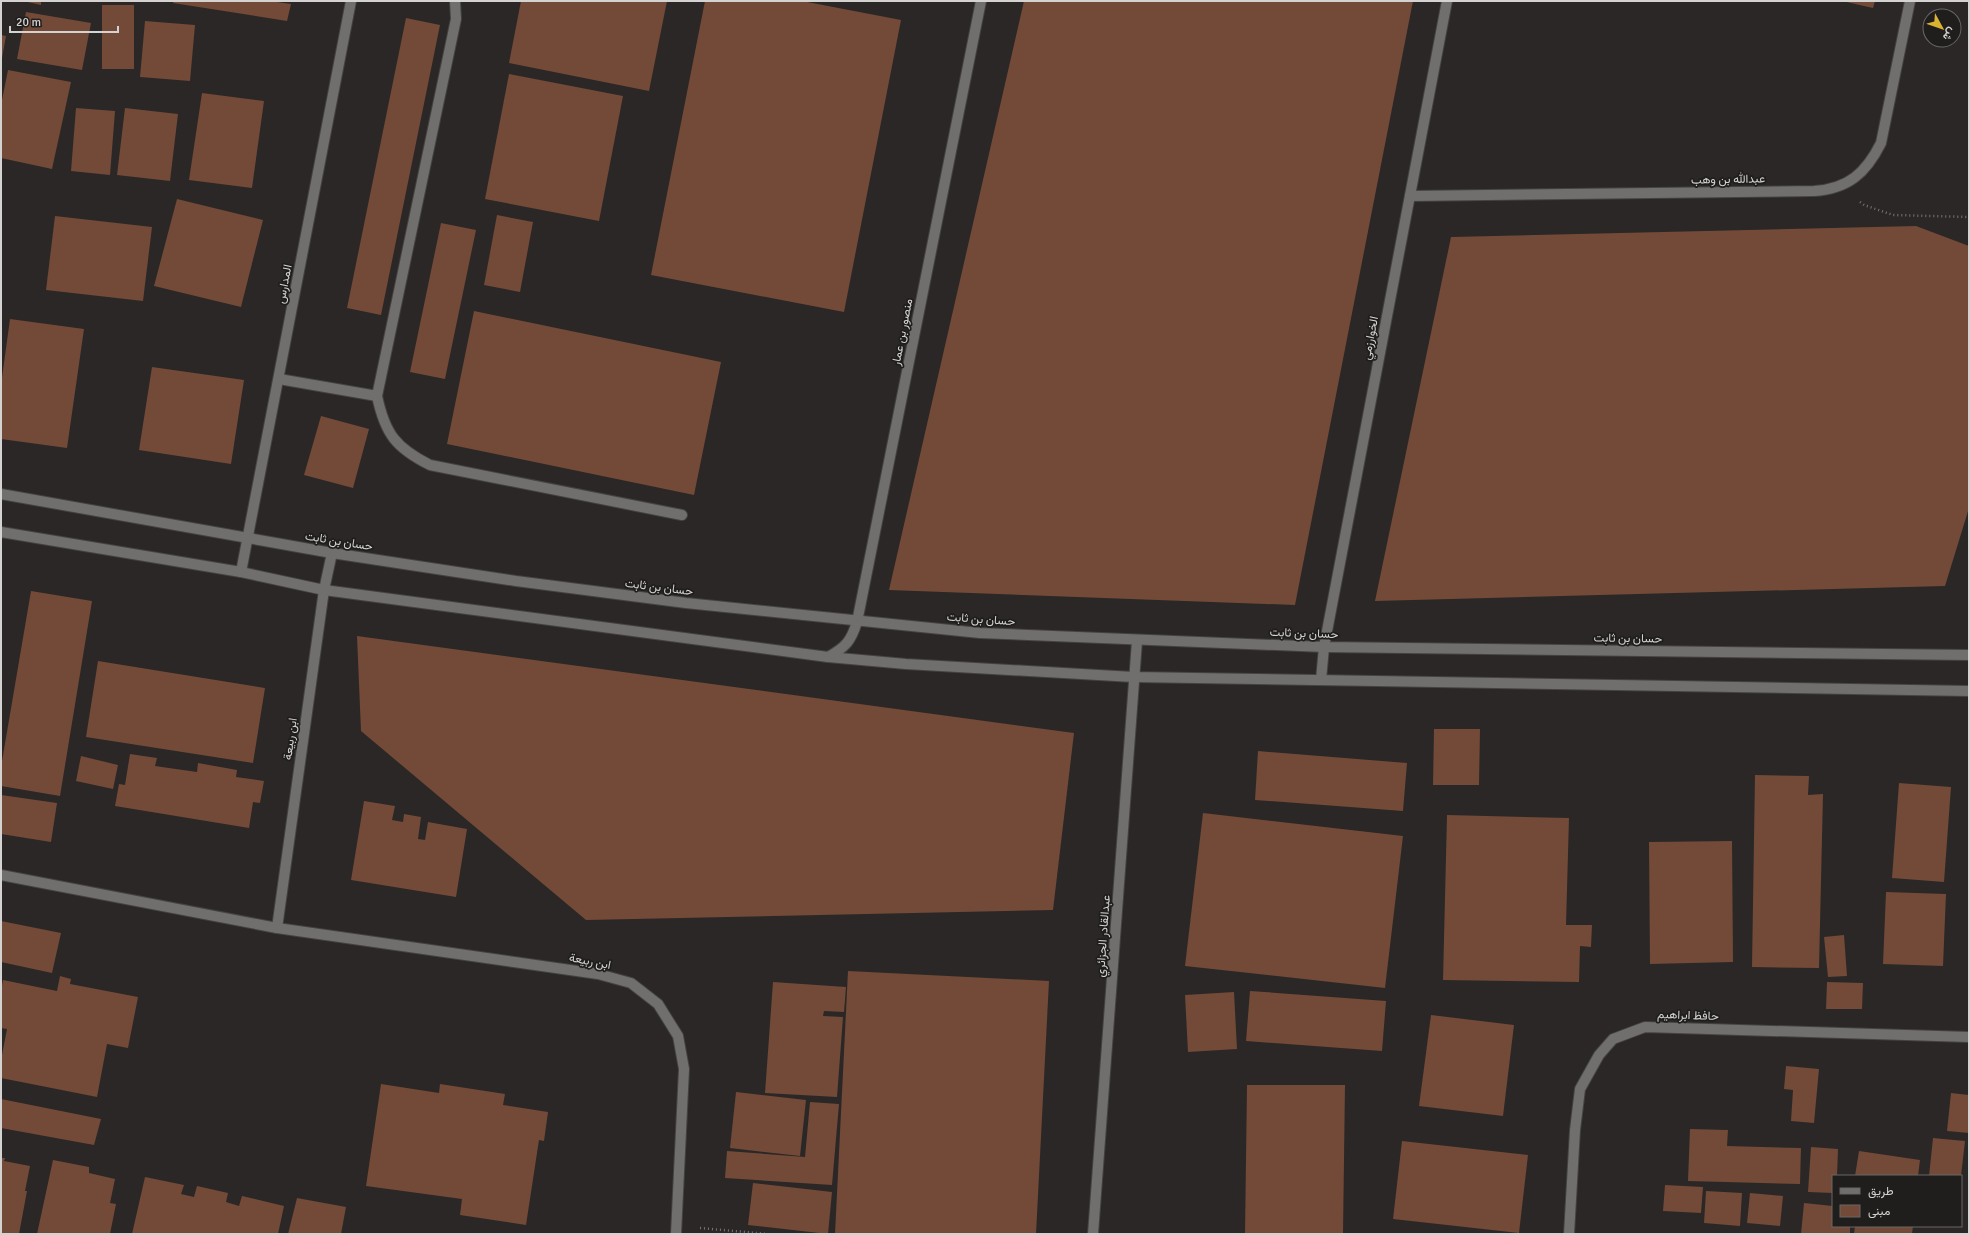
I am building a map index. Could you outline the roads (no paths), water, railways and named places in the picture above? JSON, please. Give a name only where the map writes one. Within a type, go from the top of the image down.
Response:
[{"type":"street","name":"المدارس","points":[[241,572],[351,1]]},
{"type":"street","points":[[455,1],[456,20],[377,396],[382,418],[393,438],[410,455],[430,465],[682,515]]},
{"type":"street","name":"منصور بن عمار","points":[[828,657],[842,649],[853,637],[858,622],[981,1]]},
{"type":"street","name":"الخوارزمي","points":[[1320,680],[1324,647],[1447,1]]},
{"type":"street","name":"عبدالله بن وهب","points":[[1410,196],[1814,191],[1828,190],[1842,186],[1858,175],[1872,161],[1881,143],[1910,1]]},
{"type":"street","points":[[279,379],[377,396]]},
{"type":"street","name":"حسان بن ثابت","points":[[1,494],[332,553],[671,601],[858,622],[980,633],[1137,641],[1324,647],[1969,655]]},
{"type":"street","points":[[1,532],[241,572],[324,590],[828,657],[906,664],[1133,677],[1969,691]]},
{"type":"street","name":"ابن ربيعة","points":[[277,928],[324,590],[332,553]]},
{"type":"street","name":"عبدالقادر الجزائري","points":[[1093,1234],[1133,677],[1137,641]]},
{"type":"street","name":"ابن ربيعة","points":[[1,875],[277,928],[598,974],[631,983],[658,1004],[678,1036],[684,1069],[676,1230]]},
{"type":"street","name":"حافظ ابراهيم","points":[[1569,1234],[1575,1130],[1580,1089],[1598,1055],[1613,1039],[1645,1027],[1969,1037]]}]
